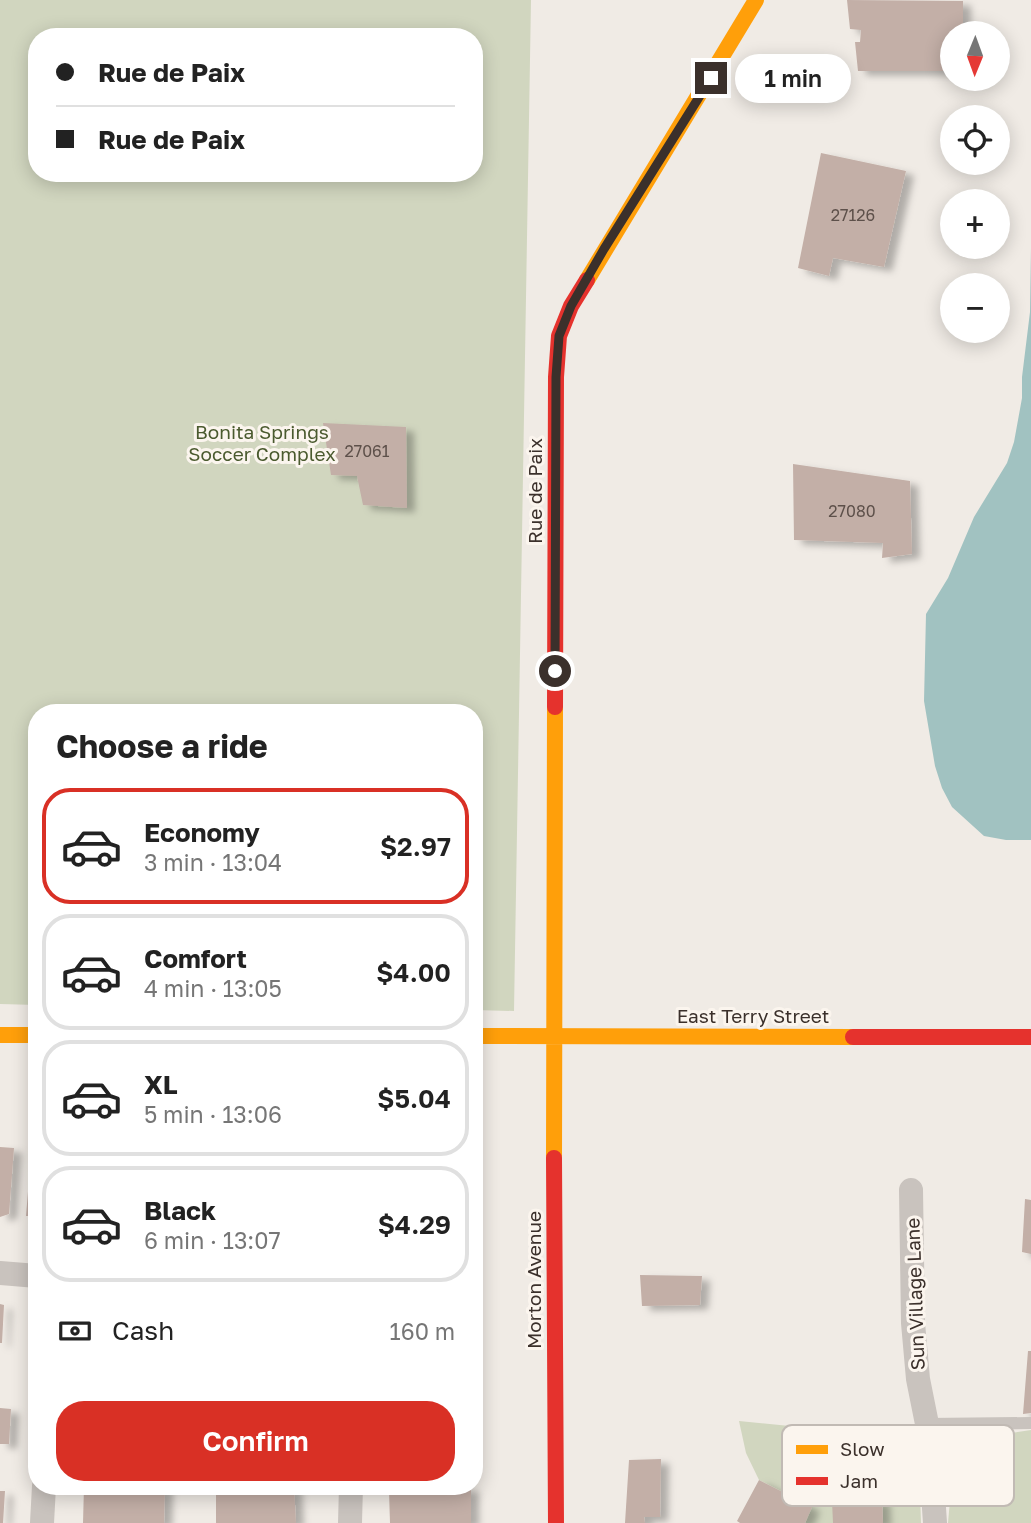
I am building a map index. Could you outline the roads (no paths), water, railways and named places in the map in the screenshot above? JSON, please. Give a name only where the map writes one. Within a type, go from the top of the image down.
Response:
[{"type":"street","name":"Rue de Paix","points":[[554,1037],[556,377],[559,336],[571,306],[604,249],[711,78],[756,0]]},
{"type":"street","points":[[0,1035],[28,1035]]},
{"type":"street","name":"East Terry Street","points":[[483,1037],[1031,1037]]},
{"type":"street","name":"Morton Avenue","points":[[554,1037],[556,1523]]},
{"type":"street","name":"Sun Village Lane","points":[[911,1190],[913,1322],[918,1379],[927,1424]]},
{"type":"street","points":[[0,1273],[28,1275]]},
{"type":"street","points":[[41,1523],[43,1495]]},
{"type":"street","points":[[351,1495],[351,1523]]},
{"type":"lane","points":[[927,1424],[1031,1423]]},
{"type":"water","points":[[1031,248],[1031,840],[1006,840],[984,836],[952,807],[942,788],[935,766],[924,701],[926,614],[948,578],[974,517],[1007,463],[1014,442],[1022,398],[1030,312]]},
{"type":"park label","name":"Bonita Springs Soccer Complex","points":[[262,443]]}]
